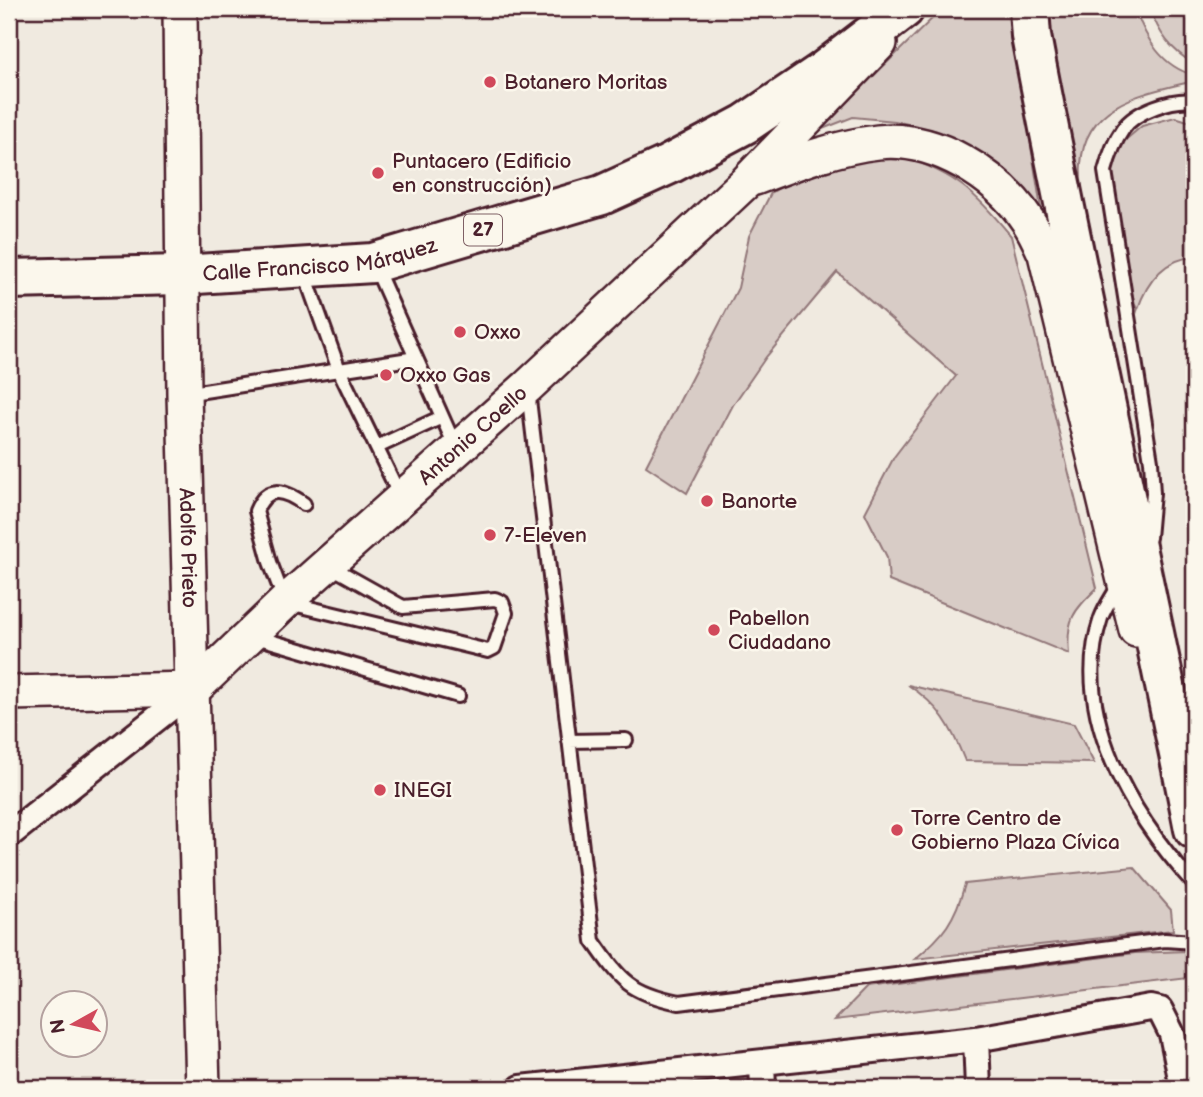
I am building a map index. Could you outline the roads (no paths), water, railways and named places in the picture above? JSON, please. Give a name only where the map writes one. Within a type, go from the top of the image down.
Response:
[{"type":"main road","name":"Calle Francisco Márquez","points":[[9,279],[181,275],[373,263],[602,195],[745,124],[872,23],[904,9]]},
{"type":"main road","points":[[1029,9],[1031,36],[1134,579],[1194,830]]},
{"type":"street","name":"Adolfo Prieto","points":[[180,9],[181,275],[203,1088]]},
{"type":"street","name":"Antonio Coello","points":[[9,835],[194,689],[285,602],[527,387],[746,182],[913,9]]},
{"type":"street","points":[[746,182],[826,152],[880,141],[915,143],[961,159],[1028,220],[1045,254],[1134,579],[1194,848]]},
{"type":"street","points":[[9,693],[194,689]]},
{"type":"street","points":[[521,1088],[595,1085],[976,1039],[1143,1009],[1160,1010],[1172,1034],[1183,1088]]},
{"type":"street","points":[[976,1039],[978,1088]]},
{"type":"street","points":[[762,1063],[763,1088]]},
{"type":"lane","points":[[1194,101],[1185,100],[1151,109],[1124,126],[1112,149],[1105,171],[1151,461],[1153,493],[1134,579],[1101,616],[1094,648],[1095,695],[1115,772],[1136,812],[1164,851],[1194,884]]},
{"type":"lane","points":[[373,263],[456,448]]},
{"type":"lane","points":[[303,268],[339,370],[401,499]]},
{"type":"lane","points":[[184,394],[416,358]]},
{"type":"lane","points":[[527,387],[593,941],[614,971],[645,996],[679,1003],[1165,940],[1194,942]]},
{"type":"lane","points":[[376,447],[442,417]]},
{"type":"lane","points":[[304,504],[288,492],[278,490],[264,496],[256,511],[270,562],[285,602],[490,651],[494,648],[506,613],[502,602],[495,599],[404,607],[328,565]]},
{"type":"lane","points":[[388,627],[404,607]]},
{"type":"lane","points":[[252,636],[296,646],[458,696]]},
{"type":"lane","points":[[569,741],[626,740]]},
{"type":"place","name":"Botanero Moritas","points":[[490,82]]},
{"type":"place","name":"Puntacero (Edificio en construcción)","points":[[378,173]]},
{"type":"place","name":"Oxxo","points":[[460,332]]},
{"type":"place","name":"Oxxo Gas","points":[[386,375]]},
{"type":"place","name":"Banorte","points":[[707,501]]},
{"type":"place","name":"7-Eleven","points":[[490,535]]},
{"type":"place","name":"Pabellon Ciudadano","points":[[714,630]]},
{"type":"place","name":"INEGI","points":[[380,790]]},
{"type":"place","name":"Torre Centro de Gobierno Plaza Cívica","points":[[897,830]]}]
